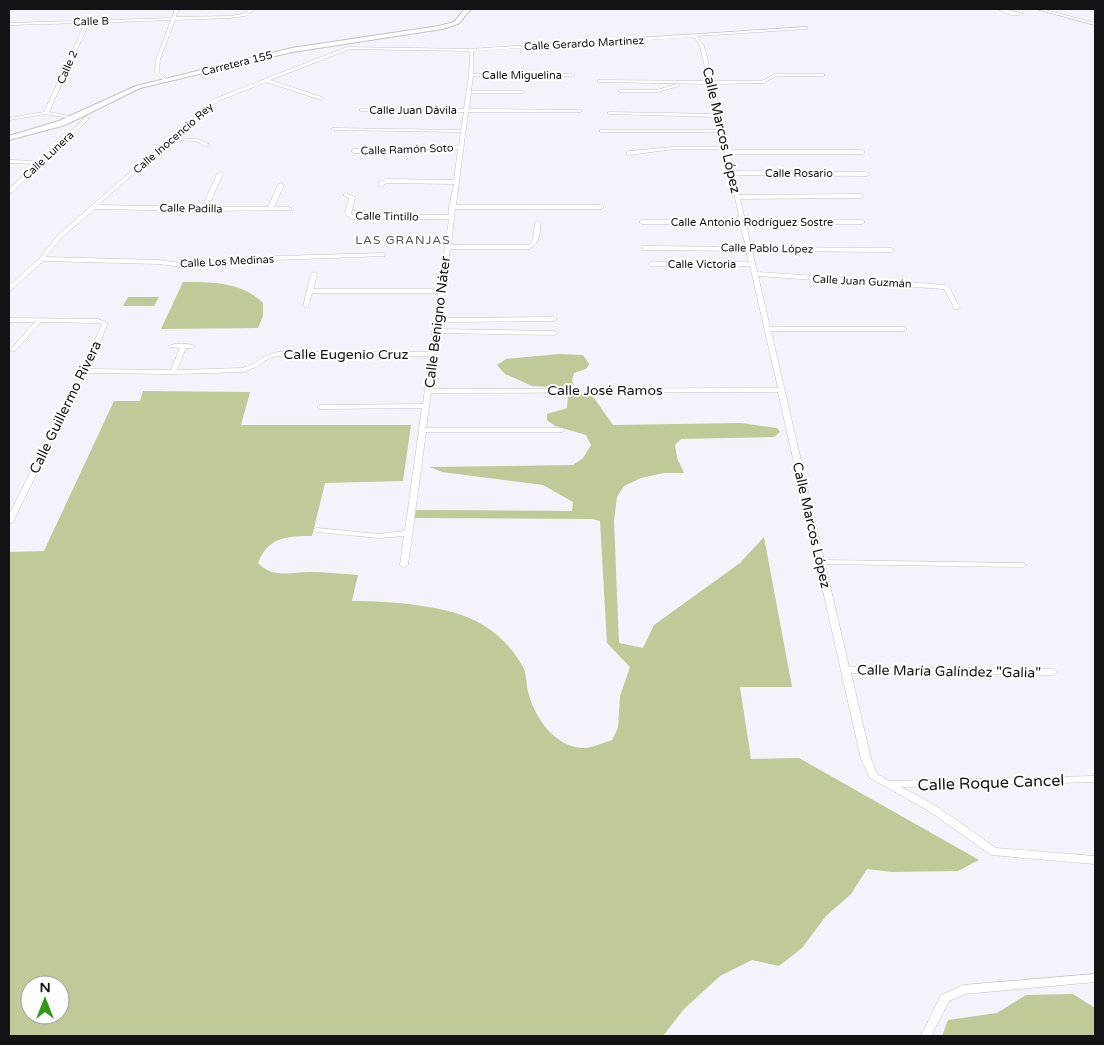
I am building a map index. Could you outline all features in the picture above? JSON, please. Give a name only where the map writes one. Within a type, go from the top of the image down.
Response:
[{"type":"street","points":[[166,81],[156,73],[158,59],[177,9]]},
{"type":"street","name":"Calle B","points":[[9,24],[244,15],[253,9]]},
{"type":"street","name":"Carretera 155","points":[[9,138],[45,129],[126,92],[292,50],[440,28],[456,23],[468,9]]},
{"type":"street","points":[[1000,9],[1003,12],[1021,14]]},
{"type":"street","points":[[1038,9],[1095,23]]},
{"type":"street","points":[[1045,9],[1095,23]]},
{"type":"street","name":"Calle 2","points":[[46,113],[88,21]]},
{"type":"street","name":"Calle Gerardo Martínez","points":[[362,48],[469,50],[806,28]]},
{"type":"street","name":"Calle Marcos López","points":[[695,36],[702,46],[719,116],[845,670],[866,759],[873,776],[932,808],[994,852],[1095,860]]},
{"type":"street","points":[[362,48],[367,39]]},
{"type":"street","name":"Calle Inocencio Rey","points":[[9,289],[42,259],[60,236],[216,100],[349,48],[362,48]]},
{"type":"street","name":"Calle Benigno Náter","points":[[404,565],[471,75],[472,52],[469,50]]},
{"type":"street","name":"Calle Miguelina","points":[[471,75],[574,75]]},
{"type":"street","points":[[600,81],[752,83],[762,82],[775,76],[823,75]]},
{"type":"street","points":[[265,80],[320,98]]},
{"type":"street","points":[[620,91],[657,91],[673,85],[711,83]]},
{"type":"street","points":[[468,92],[523,92]]},
{"type":"street","name":"Calle Juan Dávila","points":[[361,110],[580,111]]},
{"type":"street","points":[[9,120],[46,113],[72,118]]},
{"type":"street","points":[[609,113],[719,116]]},
{"type":"street","name":"Calle Lunera","points":[[10,190],[88,118]]},
{"type":"street","points":[[333,129],[463,131]]},
{"type":"street","points":[[601,131],[722,131]]},
{"type":"street","points":[[172,139],[197,140],[207,145]]},
{"type":"street","name":"Calle Ramón Soto","points":[[354,152],[395,148],[461,147]]},
{"type":"street","points":[[629,153],[674,148],[862,152]]},
{"type":"street","points":[[9,161],[40,163]]},
{"type":"street","name":"Calle Rosario","points":[[732,173],[867,174]]},
{"type":"street","points":[[204,208],[220,174]]},
{"type":"street","points":[[381,186],[382,183],[387,181],[456,182]]},
{"type":"street","points":[[270,209],[281,185]]},
{"type":"street","name":"Calle Tintillo","points":[[346,195],[352,197],[348,214],[352,217],[451,217]]},
{"type":"street","points":[[737,197],[861,196]]},
{"type":"street","name":"Calle Padilla","points":[[92,207],[289,209]]},
{"type":"street","points":[[452,207],[601,207]]},
{"type":"street","name":"Calle Antonio Rodríguez Sostre","points":[[642,222],[862,222]]},
{"type":"street","points":[[447,247],[529,247],[536,240],[538,223]]},
{"type":"street","name":"Calle Pablo López","points":[[644,248],[749,247],[890,250]]},
{"type":"street","name":"Calle Los Medinas","points":[[42,259],[159,262],[187,266],[246,259],[383,255]]},
{"type":"street","name":"Calle Victoria","points":[[651,264],[752,264]]},
{"type":"street","points":[[306,306],[314,274]]},
{"type":"street","name":"Calle Juan Guzmán","points":[[755,274],[946,287],[956,308]]},
{"type":"street","points":[[310,290],[442,291]]},
{"type":"street","name":"Calle Guillermo Rivera","points":[[9,320],[98,321],[105,324],[84,371],[9,522]]},
{"type":"street","points":[[437,320],[554,320]]},
{"type":"street","points":[[13,350],[39,321]]},
{"type":"street","points":[[768,329],[904,329]]},
{"type":"street","points":[[435,332],[555,333]]},
{"type":"street","points":[[171,346],[192,346]]},
{"type":"street","points":[[173,372],[184,346]]},
{"type":"street","name":"Calle Eugenio Cruz","points":[[84,371],[173,372],[243,370],[254,366],[267,357],[278,354],[432,354]]},
{"type":"street","name":"Calle José Ramos","points":[[428,391],[781,390]]},
{"type":"street","points":[[320,407],[426,406]]},
{"type":"street","points":[[422,430],[562,430]]},
{"type":"street","points":[[317,530],[379,536],[408,533]]},
{"type":"street","points":[[821,562],[1023,565]]},
{"type":"street","name":"Calle María Galíndez \"Galia\"","points":[[845,670],[1052,672]]},
{"type":"street","name":"Calle Roque Cancel","points":[[887,784],[1095,779]]},
{"type":"street","points":[[926,1036],[945,998],[964,990],[1095,978]]},
{"type":"green space","points":[[183,282],[216,283],[236,287],[255,296],[263,303],[263,316],[258,328],[161,329]]},
{"type":"green space","points":[[128,297],[159,297],[154,306],[123,306]]},
{"type":"green space","points":[[559,354],[583,355],[589,364],[586,369],[574,373],[572,380],[574,386],[594,398],[613,425],[741,423],[777,428],[780,432],[774,437],[681,439],[675,445],[677,458],[684,473],[664,473],[641,478],[624,486],[617,497],[614,521],[619,643],[643,648],[654,625],[740,563],[764,537],[792,687],[740,687],[751,759],[799,758],[979,860],[958,871],[892,872],[867,869],[851,894],[826,916],[802,948],[779,966],[752,960],[720,976],[684,1009],[663,1036],[9,1036],[9,552],[44,551],[114,401],[140,401],[143,391],[250,392],[241,425],[411,425],[403,481],[325,483],[312,536],[287,538],[273,543],[262,554],[258,563],[270,571],[282,574],[316,572],[358,575],[352,601],[419,606],[470,618],[495,634],[516,656],[524,669],[528,692],[536,713],[555,737],[564,743],[583,748],[612,740],[618,728],[620,696],[630,667],[607,643],[600,521],[592,519],[414,518],[416,510],[572,511],[573,502],[543,485],[442,472],[430,467],[573,465],[583,458],[591,445],[586,435],[555,426],[547,420],[547,414],[567,408],[568,395],[554,387],[532,386],[505,374],[497,365],[506,359]]},
{"type":"green space","points":[[1073,994],[1095,1008],[1095,1036],[942,1036],[948,1020],[997,1013],[1026,995]]},
{"type":"district","name":"LAS GRANJAS","points":[[403,240]]}]
